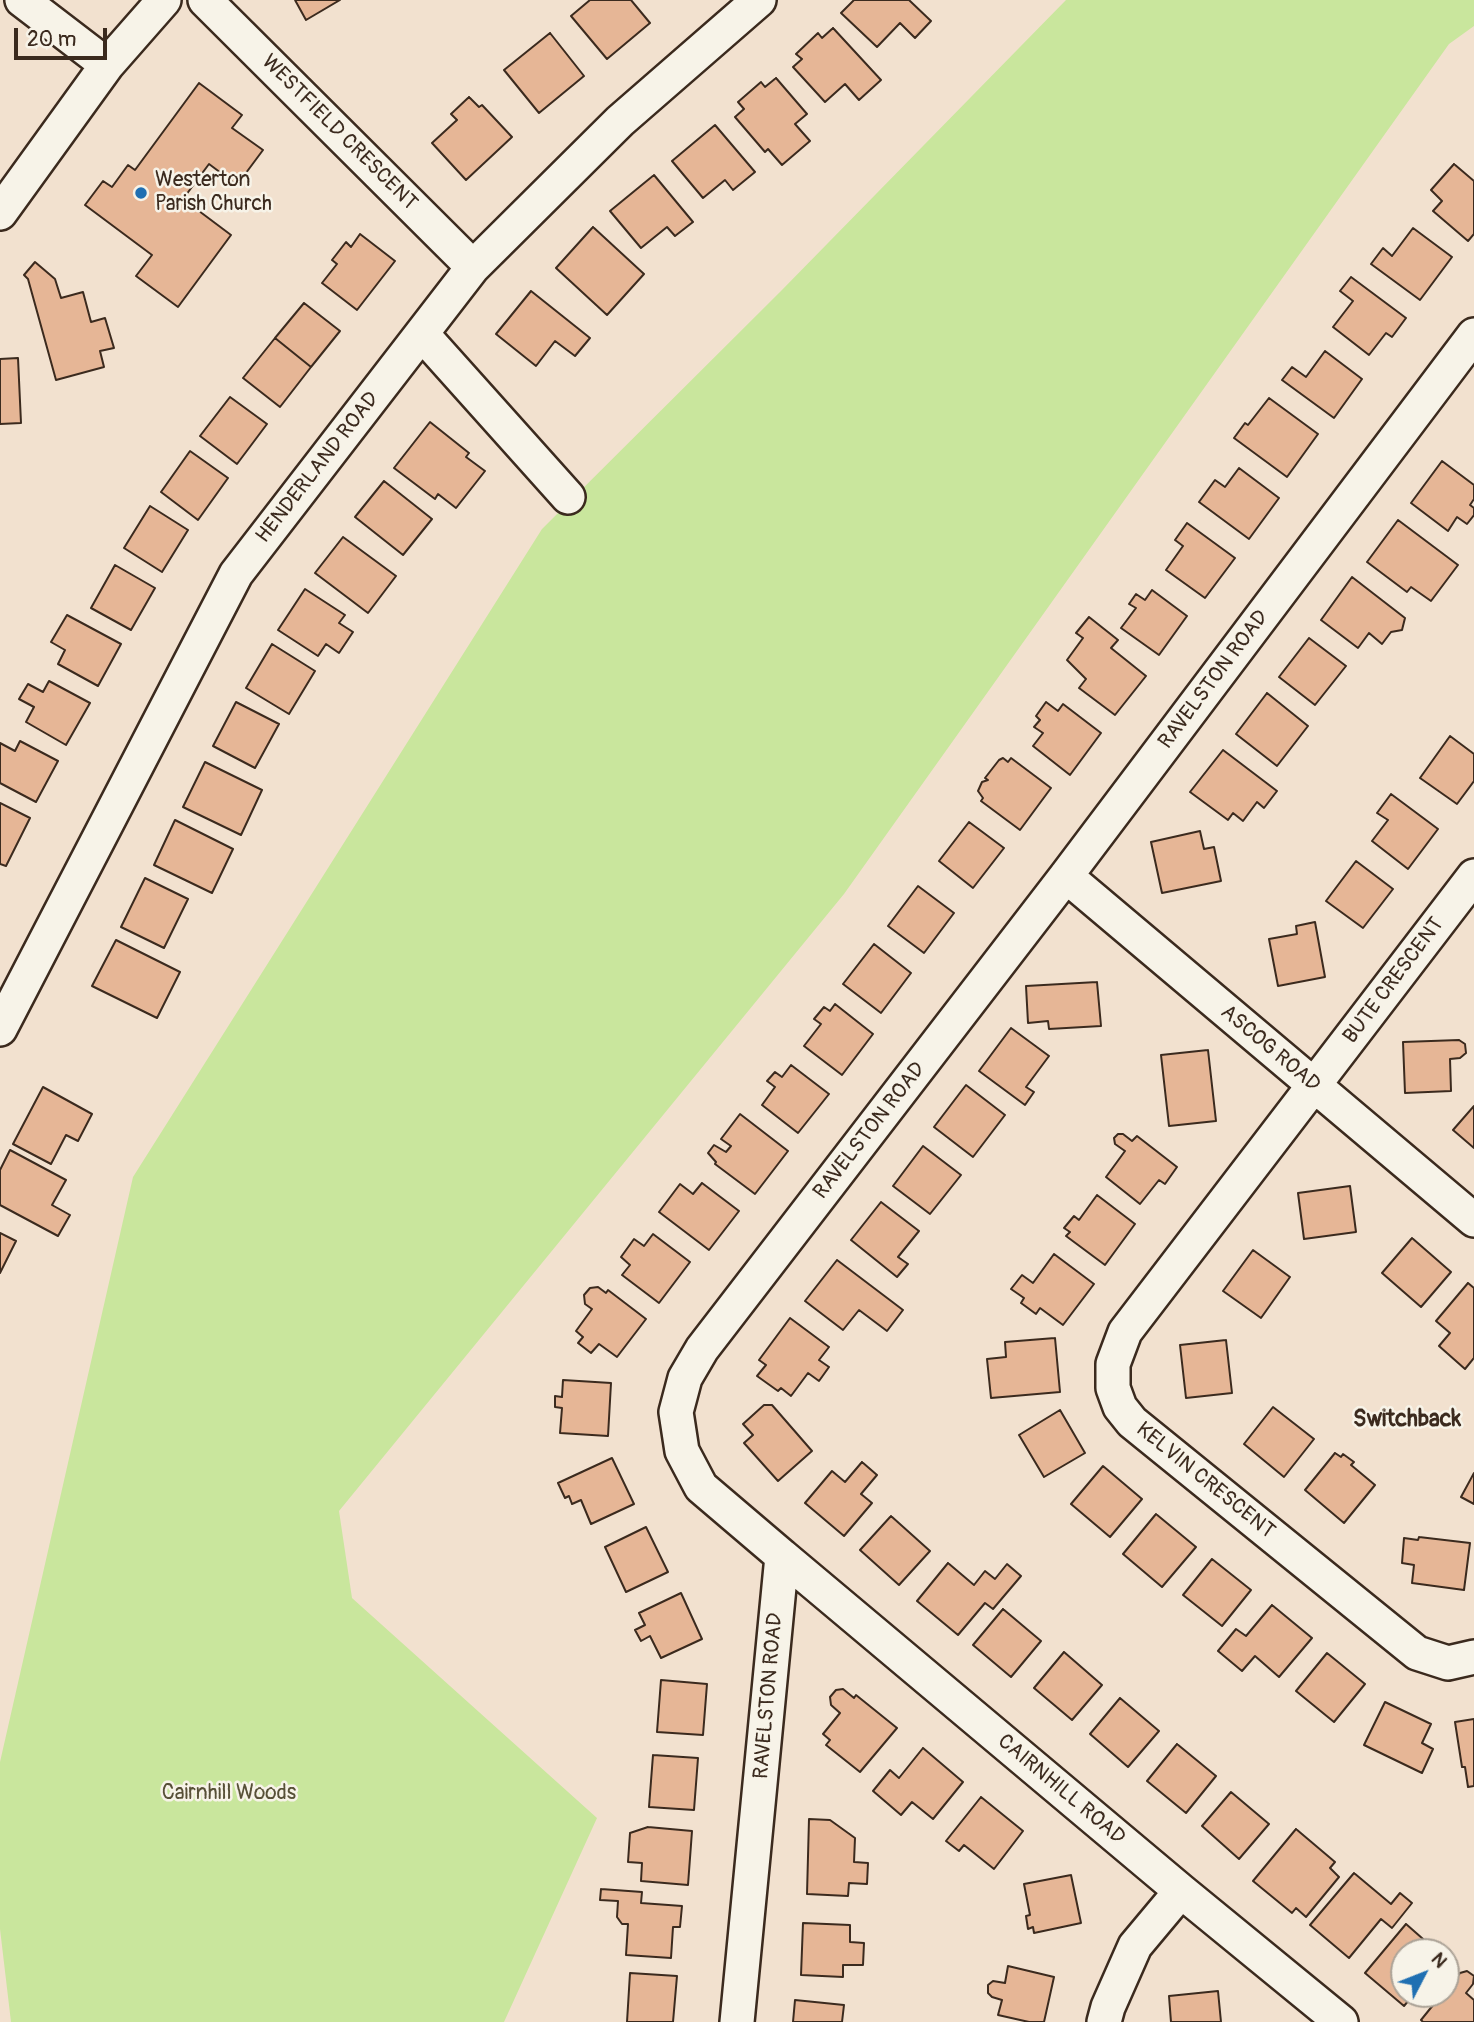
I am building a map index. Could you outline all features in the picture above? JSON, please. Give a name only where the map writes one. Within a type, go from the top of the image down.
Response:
[{"type":"street","points":[[22,0],[107,65]]},
{"type":"street","points":[[0,213],[107,65],[164,0]]},
{"type":"street","name":"WESTFIELD CRESCENT","points":[[205,0],[474,267]]},
{"type":"street","name":"HENDERLAND ROAD","points":[[2,1020],[236,573],[474,267],[620,121],[760,0]]},
{"type":"street","points":[[422,334],[568,497]]},
{"type":"street","name":"RAVELSTON ROAD","points":[[737,2022],[782,1556],[701,1487],[682,1451],[676,1412],[685,1378],[702,1349],[1066,876],[1474,335]]},
{"type":"street","name":"ASCOG ROAD","points":[[1066,876],[1474,1220]]},
{"type":"street","name":"BUTE CRESCENT","points":[[1313,1086],[1474,876]]},
{"type":"street","name":"KELVIN CRESCENT","points":[[1313,1086],[1125,1332],[1113,1364],[1114,1388],[1120,1407],[1132,1422],[1417,1653],[1448,1663],[1474,1657]]},
{"type":"street","name":"CAIRNHILL ROAD","points":[[782,1556],[1341,2022]]},
{"type":"street","points":[[1104,2022],[1135,1946],[1181,1891]]},
{"type":"green space","name":"Cairnhill Woods","points":[[1066,0],[1474,0],[1474,26],[1449,44],[844,894],[339,1511],[352,1598],[597,1818],[504,2022],[11,2022],[0,1929],[0,1762],[133,1177],[542,529],[780,292]]},
{"type":"building","points":[[295,0],[340,0],[306,20]]},
{"type":"building","points":[[590,0],[631,0],[650,23],[607,59],[571,16]]},
{"type":"building","points":[[854,0],[909,0],[931,21],[915,38],[900,23],[877,47],[841,13]]},
{"type":"building","points":[[833,28],[881,80],[859,100],[845,84],[825,102],[793,67],[802,59],[796,54],[818,33],[822,38]]},
{"type":"building","points":[[550,33],[584,76],[539,113],[504,70]]},
{"type":"building","points":[[776,78],[807,114],[795,124],[810,141],[782,165],[768,149],[765,152],[735,117],[744,109],[738,102],[761,82],[765,87]]},
{"type":"building","name":"Westerton Parish Church","points":[[199,83],[242,115],[232,128],[263,150],[237,185],[209,164],[183,199],[231,235],[178,307],[136,276],[152,255],[85,205],[103,181],[112,187],[128,165],[135,170]]},
{"type":"building","points":[[469,97],[479,107],[482,105],[512,137],[466,180],[432,143],[457,120],[451,114]]},
{"type":"building","points":[[715,125],[755,172],[733,190],[725,180],[703,198],[672,161]]},
{"type":"building","points":[[1454,164],[1474,181],[1474,234],[1468,241],[1433,211],[1442,201],[1431,190]]},
{"type":"building","points":[[654,175],[693,222],[675,236],[667,227],[641,248],[610,211]]},
{"type":"building","points":[[593,227],[644,274],[607,315],[556,268]]},
{"type":"building","points":[[1413,228],[1452,257],[1420,300],[1371,264],[1383,248],[1392,256]]},
{"type":"building","points":[[360,234],[395,261],[357,310],[322,283],[337,264],[332,260],[346,242],[351,247]]},
{"type":"building","points":[[35,262],[55,279],[61,298],[83,292],[91,322],[105,318],[114,348],[100,351],[104,367],[56,380],[28,279],[24,275]]},
{"type":"building","points":[[1351,277],[1406,318],[1392,337],[1386,333],[1369,355],[1333,327],[1353,301],[1340,291]]},
{"type":"building","points":[[531,291],[590,338],[575,356],[555,341],[536,366],[496,334]]},
{"type":"building","points":[[304,303],[340,331],[311,367],[275,338]]},
{"type":"building","points":[[275,338],[311,367],[280,407],[243,378]]},
{"type":"building","points":[[1325,351],[1362,379],[1334,418],[1282,380],[1292,367],[1306,377]]},
{"type":"building","points":[[18,358],[21,423],[0,424],[0,359]]},
{"type":"building","points":[[230,397],[267,424],[237,464],[200,436]]},
{"type":"building","points":[[1269,398],[1318,434],[1287,477],[1234,438]]},
{"type":"building","points":[[430,422],[469,453],[466,457],[485,471],[456,508],[438,494],[435,499],[394,468]]},
{"type":"building","points":[[190,451],[228,478],[198,520],[161,492]]},
{"type":"building","points":[[1442,461],[1474,485],[1474,499],[1470,505],[1474,508],[1474,515],[1467,524],[1457,517],[1448,531],[1411,503]]},
{"type":"building","points":[[1239,468],[1279,498],[1249,539],[1199,502],[1215,480],[1225,487]]},
{"type":"building","points":[[384,481],[432,519],[403,555],[355,517]]},
{"type":"building","points":[[150,506],[188,530],[162,572],[124,548]]},
{"type":"building","points":[[1398,520],[1458,565],[1431,601],[1411,587],[1407,592],[1367,562]]},
{"type":"building","points":[[1187,523],[1235,558],[1205,598],[1166,570],[1183,546],[1175,540]]},
{"type":"building","points":[[343,537],[396,576],[368,613],[315,573]]},
{"type":"building","points":[[115,565],[155,588],[131,630],[91,608]]},
{"type":"building","points":[[1352,577],[1405,618],[1402,630],[1391,632],[1382,644],[1369,633],[1358,648],[1321,620]]},
{"type":"building","points":[[305,589],[345,615],[339,623],[353,632],[339,653],[326,644],[318,656],[278,630]]},
{"type":"building","points":[[1152,590],[1187,616],[1159,655],[1121,628],[1136,608],[1129,604],[1136,594],[1145,600]]},
{"type":"building","points":[[67,615],[121,644],[98,686],[58,664],[65,650],[51,642]]},
{"type":"building","points":[[1089,617],[1118,640],[1111,648],[1146,676],[1115,715],[1079,688],[1086,679],[1067,660],[1083,638],[1076,633]]},
{"type":"building","points":[[1309,638],[1346,666],[1315,705],[1279,677]]},
{"type":"building","points":[[272,644],[315,671],[289,714],[246,688]]},
{"type":"building","points":[[49,681],[90,703],[66,745],[26,722],[34,707],[19,699],[28,684],[43,692]]},
{"type":"building","points":[[1267,693],[1308,726],[1277,766],[1236,734]]},
{"type":"building","points":[[236,702],[279,724],[255,768],[213,746]]},
{"type":"building","points":[[1046,702],[1058,711],[1063,704],[1101,733],[1070,775],[1033,746],[1043,733],[1034,727],[1040,720],[1036,716]]},
{"type":"building","points":[[1450,736],[1474,754],[1474,781],[1457,804],[1420,778]]},
{"type":"building","points":[[20,741],[58,761],[36,802],[0,783],[0,743],[15,751]]},
{"type":"building","points":[[1223,750],[1277,791],[1264,808],[1257,802],[1243,821],[1233,813],[1228,820],[1190,792]]},
{"type":"building","points":[[1003,758],[1008,762],[1011,758],[1051,788],[1020,830],[981,801],[983,798],[978,791],[982,782],[988,780],[985,778]]},
{"type":"building","points":[[205,762],[262,790],[241,835],[183,807]]},
{"type":"building","points":[[1391,794],[1438,829],[1408,869],[1372,841],[1388,820],[1377,813]]},
{"type":"building","points":[[0,803],[30,818],[6,866],[0,864]]},
{"type":"building","points":[[175,820],[233,849],[212,893],[154,865]]},
{"type":"building","points":[[969,822],[1004,848],[973,888],[939,861]]},
{"type":"building","points":[[1200,831],[1204,849],[1214,847],[1221,881],[1162,893],[1151,842]]},
{"type":"building","points":[[1356,861],[1393,889],[1363,928],[1326,901]]},
{"type":"building","points":[[145,878],[188,899],[164,948],[121,927]]},
{"type":"building","points":[[918,886],[954,913],[924,953],[888,926]]},
{"type":"building","points":[[1315,922],[1325,977],[1278,986],[1269,939],[1297,934],[1296,926]]},
{"type":"building","points":[[116,940],[180,972],[157,1018],[92,986]]},
{"type":"building","points":[[874,944],[911,973],[881,1013],[843,984]]},
{"type":"building","points":[[1097,982],[1101,1026],[1049,1029],[1048,1021],[1028,1023],[1026,986]]},
{"type":"building","points":[[835,1004],[873,1034],[842,1075],[804,1046],[821,1024],[814,1019],[824,1007],[830,1011]]},
{"type":"building","points":[[1011,1028],[1049,1056],[1026,1087],[1034,1092],[1025,1105],[979,1071]]},
{"type":"building","points":[[1459,1040],[1465,1044],[1466,1053],[1460,1058],[1450,1059],[1451,1091],[1405,1093],[1403,1042]]},
{"type":"building","points":[[1208,1050],[1216,1121],[1169,1126],[1161,1055]]},
{"type":"building","points":[[791,1065],[829,1094],[798,1133],[762,1105],[775,1087],[767,1081],[775,1072],[782,1077]]},
{"type":"building","points":[[966,1085],[1005,1115],[973,1157],[934,1127]]},
{"type":"building","points":[[43,1087],[92,1114],[78,1141],[66,1135],[51,1164],[13,1144]]},
{"type":"building","points":[[1474,1106],[1474,1148],[1453,1130]]},
{"type":"building","points":[[740,1114],[788,1151],[755,1194],[715,1164],[708,1153],[714,1145],[726,1152],[731,1146],[721,1139]]},
{"type":"building","points":[[1123,1134],[1132,1141],[1137,1136],[1177,1167],[1165,1184],[1159,1180],[1140,1204],[1106,1177],[1125,1151],[1115,1144],[1114,1138]]},
{"type":"building","points":[[923,1146],[961,1175],[930,1214],[893,1186]]},
{"type":"building","points":[[10,1150],[66,1180],[52,1205],[70,1215],[58,1236],[0,1205],[0,1170]]},
{"type":"building","points":[[702,1183],[739,1211],[709,1250],[659,1212],[680,1184],[693,1194]]},
{"type":"building","points":[[1350,1186],[1356,1232],[1304,1239],[1298,1193]]},
{"type":"building","points":[[1097,1195],[1135,1224],[1105,1265],[1066,1236],[1070,1232],[1064,1228],[1074,1216],[1079,1220]]},
{"type":"building","points":[[881,1202],[919,1231],[898,1257],[908,1264],[897,1277],[851,1240]]},
{"type":"building","points":[[0,1233],[16,1241],[0,1273]]},
{"type":"building","points":[[653,1234],[690,1262],[659,1303],[622,1275],[630,1265],[621,1257],[634,1239],[644,1246]]},
{"type":"building","points":[[1412,1238],[1451,1272],[1421,1307],[1382,1273]]},
{"type":"building","points":[[1253,1250],[1290,1277],[1261,1318],[1223,1291]]},
{"type":"building","points":[[1054,1254],[1094,1284],[1063,1325],[1040,1308],[1036,1314],[1021,1303],[1024,1298],[1011,1289],[1022,1275],[1033,1283]]},
{"type":"building","points":[[837,1260],[903,1310],[887,1331],[859,1310],[843,1330],[805,1301]]},
{"type":"building","points":[[1468,1283],[1474,1288],[1474,1358],[1465,1369],[1439,1346],[1450,1333],[1436,1321]]},
{"type":"building","points":[[598,1287],[606,1293],[608,1290],[646,1319],[617,1357],[599,1344],[591,1353],[578,1343],[583,1337],[576,1331],[592,1309],[585,1304],[584,1295],[590,1288]]},
{"type":"building","points":[[790,1318],[829,1347],[819,1360],[829,1367],[819,1381],[808,1373],[791,1396],[781,1388],[778,1391],[757,1376],[766,1365],[759,1360]]},
{"type":"building","points":[[1055,1338],[1060,1392],[991,1398],[987,1359],[1006,1357],[1005,1342]]},
{"type":"building","points":[[1226,1340],[1232,1393],[1186,1398],[1180,1345]]},
{"type":"building","points":[[563,1380],[611,1383],[608,1436],[560,1433],[562,1408],[555,1407],[555,1396],[562,1397]]},
{"type":"building","points":[[764,1405],[772,1405],[812,1451],[778,1481],[744,1443],[753,1435],[743,1424]]},
{"type":"building","points":[[1273,1407],[1314,1439],[1284,1477],[1244,1444]]},
{"type":"building","points":[[1060,1410],[1085,1453],[1044,1477],[1019,1435]]},
{"type":"building","points":[[1335,1453],[1341,1457],[1343,1454],[1354,1462],[1351,1465],[1375,1485],[1344,1523],[1305,1490]]},
{"type":"building","points":[[612,1458],[634,1504],[591,1524],[581,1500],[572,1504],[569,1496],[565,1498],[558,1483]]},
{"type":"building","points":[[862,1462],[877,1475],[861,1494],[872,1503],[844,1536],[805,1503],[832,1471],[845,1482]]},
{"type":"building","points":[[1103,1466],[1142,1499],[1110,1537],[1071,1504]]},
{"type":"building","points":[[1474,1473],[1474,1504],[1461,1497]]},
{"type":"building","points":[[1156,1514],[1196,1547],[1162,1587],[1123,1554]]},
{"type":"building","points":[[891,1516],[930,1551],[899,1585],[860,1550]]},
{"type":"building","points":[[646,1527],[668,1572],[626,1592],[605,1547]]},
{"type":"building","points":[[1419,1537],[1470,1543],[1464,1590],[1412,1583],[1414,1565],[1402,1563],[1404,1538],[1418,1540]]},
{"type":"building","points":[[1212,1559],[1251,1590],[1222,1626],[1183,1595]]},
{"type":"building","points":[[948,1563],[974,1585],[985,1571],[995,1579],[1007,1564],[1021,1576],[993,1609],[985,1603],[958,1635],[917,1601]]},
{"type":"building","points":[[681,1593],[702,1639],[661,1658],[650,1636],[641,1641],[635,1630],[645,1625],[639,1613]]},
{"type":"building","points":[[1272,1605],[1312,1638],[1279,1677],[1255,1656],[1242,1671],[1218,1651],[1236,1629],[1246,1636]]},
{"type":"building","points":[[1003,1609],[1041,1641],[1011,1677],[973,1645]]},
{"type":"building","points":[[1064,1652],[1102,1685],[1072,1720],[1034,1688]]},
{"type":"building","points":[[1327,1653],[1365,1684],[1334,1722],[1296,1691]]},
{"type":"building","points":[[661,1680],[707,1684],[703,1735],[657,1732]]},
{"type":"building","points":[[843,1689],[854,1698],[856,1695],[897,1728],[860,1772],[826,1745],[830,1740],[823,1734],[840,1713],[831,1705],[830,1697],[836,1690]]},
{"type":"building","points":[[1120,1698],[1159,1731],[1128,1767],[1090,1734]]},
{"type":"building","points":[[1385,1702],[1431,1724],[1422,1743],[1433,1749],[1422,1773],[1364,1745]]},
{"type":"building","points":[[1474,1719],[1474,1786],[1468,1787],[1455,1722]]},
{"type":"building","points":[[1177,1744],[1216,1776],[1186,1813],[1147,1781]]},
{"type":"building","points":[[923,1748],[963,1782],[933,1819],[912,1802],[901,1815],[873,1791],[890,1770],[899,1778]]},
{"type":"building","points":[[653,1755],[698,1758],[694,1810],[649,1807]]},
{"type":"building","points":[[1231,1792],[1269,1824],[1239,1859],[1202,1826]]},
{"type":"building","points":[[981,1797],[1023,1831],[994,1869],[964,1845],[959,1851],[946,1841]]},
{"type":"building","points":[[809,1819],[830,1820],[855,1838],[854,1862],[868,1863],[867,1884],[849,1883],[848,1896],[807,1894]]},
{"type":"building","points":[[648,1827],[692,1831],[688,1885],[641,1881],[642,1863],[628,1862],[630,1833]]},
{"type":"building","points":[[1296,1829],[1335,1862],[1330,1868],[1339,1877],[1306,1917],[1296,1908],[1292,1913],[1253,1881]]},
{"type":"building","points":[[1354,1873],[1391,1904],[1400,1893],[1412,1903],[1392,1928],[1381,1919],[1349,1958],[1310,1925]]},
{"type":"building","points":[[1071,1875],[1081,1923],[1034,1933],[1033,1927],[1028,1929],[1026,1916],[1030,1915],[1024,1884]]},
{"type":"building","points":[[601,1889],[642,1892],[641,1903],[682,1906],[680,1927],[673,1927],[671,1958],[626,1955],[628,1924],[622,1924],[617,1917],[618,1901],[600,1900]]},
{"type":"building","points":[[803,1923],[850,1925],[850,1942],[864,1943],[863,1965],[843,1965],[843,1977],[801,1975]]},
{"type":"building","points":[[1406,1924],[1422,1938],[1394,1938]]},
{"type":"building","points":[[1390,1943],[1390,1994],[1365,1973]]},
{"type":"building","points":[[1008,1966],[1054,1977],[1044,2022],[1029,2022],[998,2015],[1002,2000],[988,1993],[988,1985],[993,1981],[1005,1983]]},
{"type":"building","points":[[1467,1971],[1474,1976],[1473,1984],[1466,1993],[1474,2000],[1474,2022],[1423,2022],[1421,2020],[1431,2008],[1460,2008],[1460,1973]]},
{"type":"building","points":[[630,1973],[677,1976],[673,2022],[627,2022]]},
{"type":"building","points":[[1218,1991],[1221,2022],[1171,2022],[1169,1996]]},
{"type":"building","points":[[795,2000],[844,2005],[842,2022],[793,2022]]},
{"type":"place","name":"Westerton Parish Church","points":[[141,193]]},
{"type":"district","name":"Switchback","points":[[1407,1420]]}]
